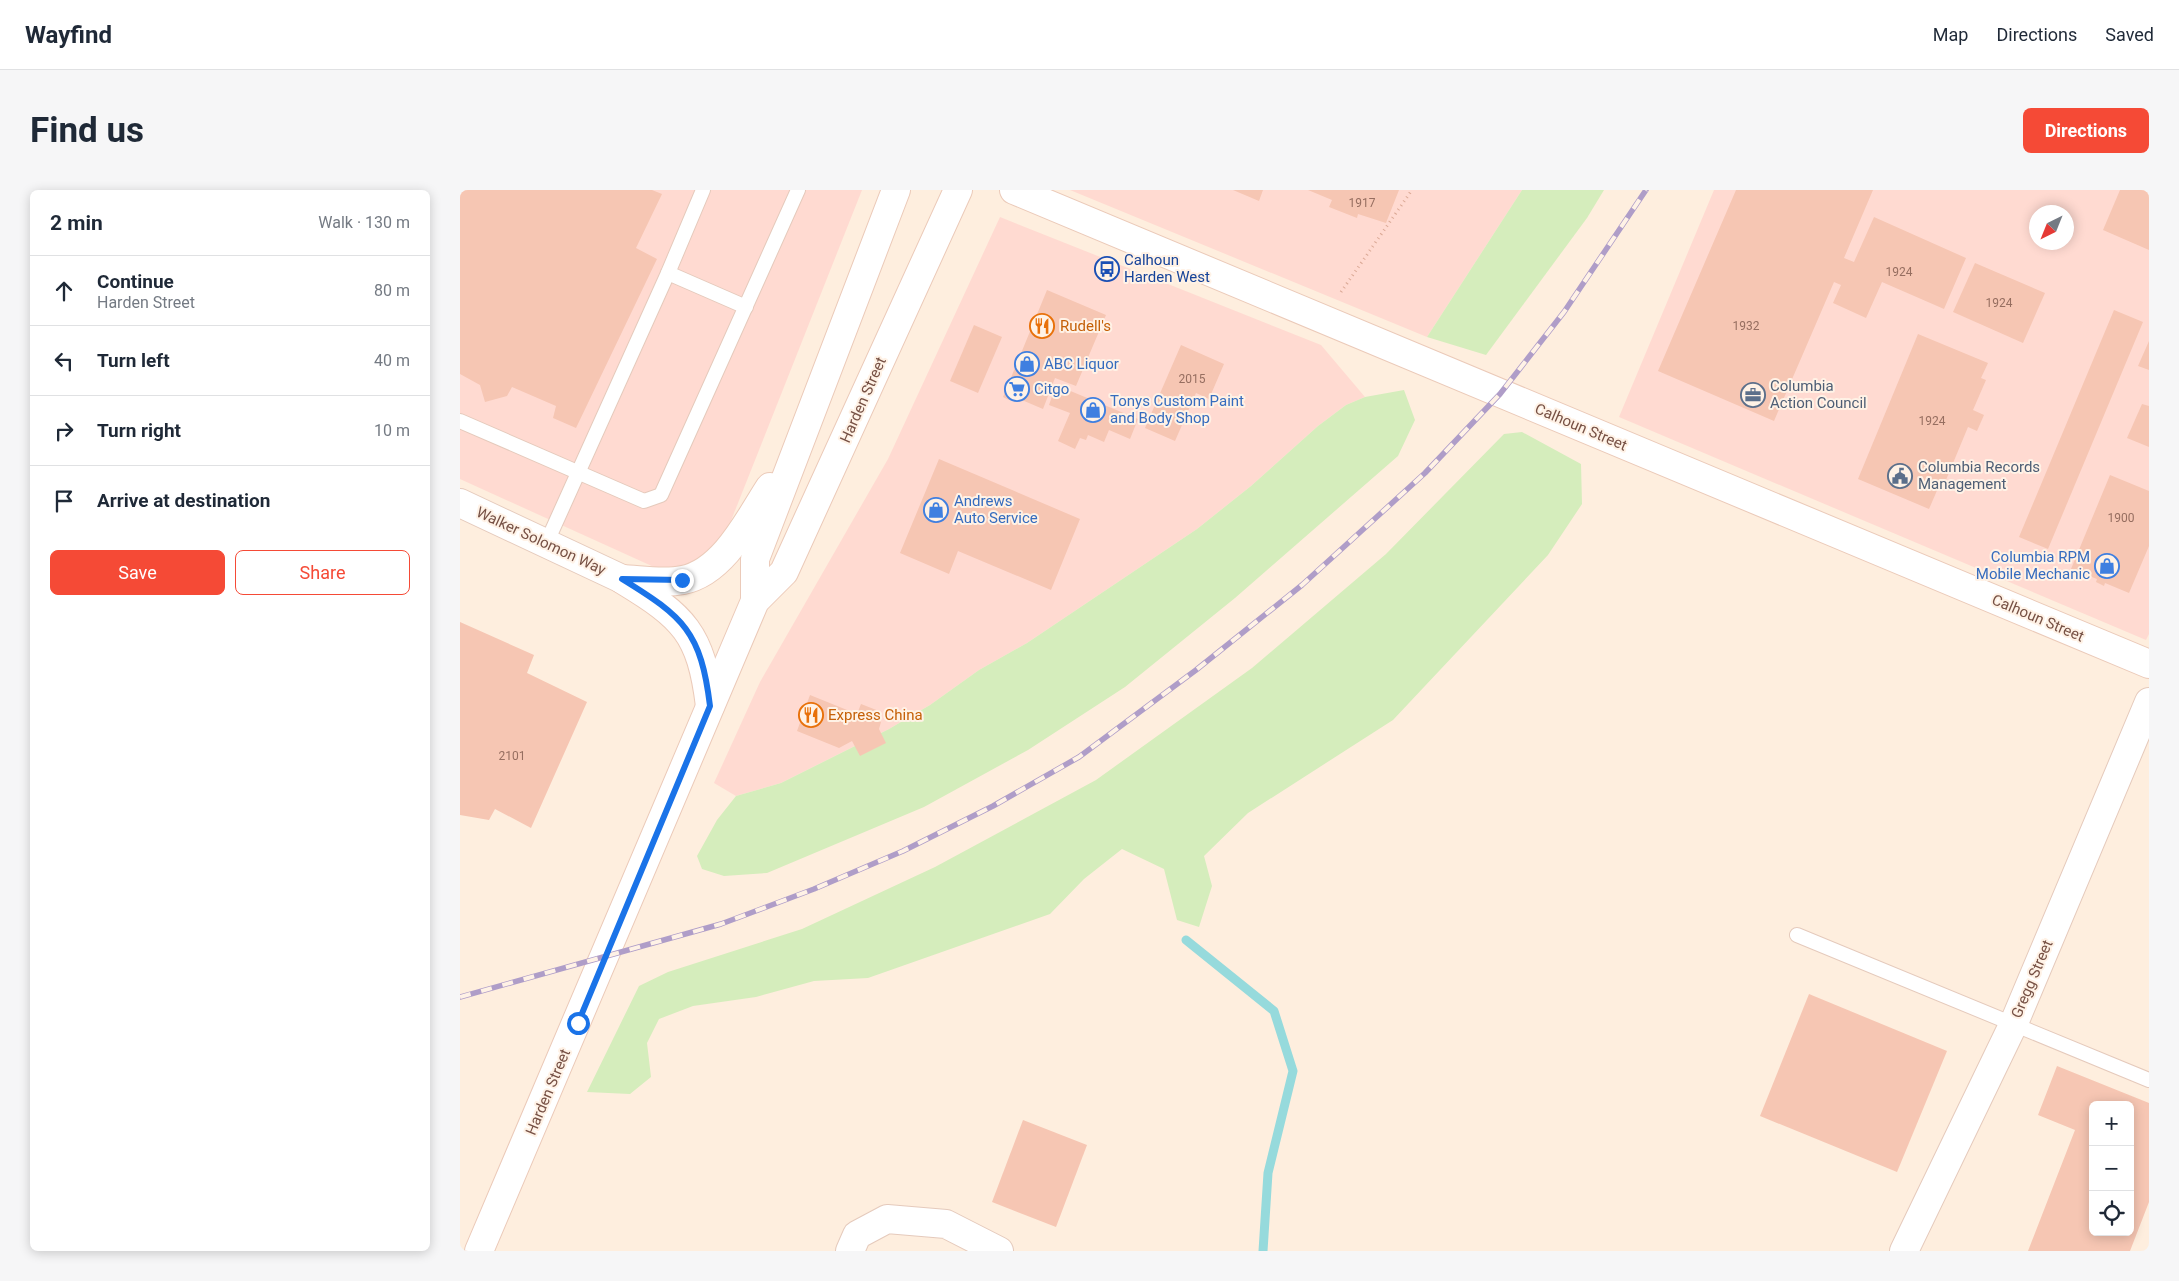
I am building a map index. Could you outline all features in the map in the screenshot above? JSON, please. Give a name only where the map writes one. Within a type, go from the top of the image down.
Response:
[{"type":"street","name":"Harden Street","points":[[755,601],[755,559],[896,190]]},
{"type":"street","name":"Harden Street","points":[[479,1251],[755,601],[784,572],[958,190]]},
{"type":"street","name":"Calhoun Street","points":[[1014,190],[2149,664]]},
{"type":"street","points":[[622,579],[682,580],[697,576],[716,564],[746,525],[801,437]]},
{"type":"street","name":"Walker Solomon Way","points":[[460,503],[622,579]]},
{"type":"street","points":[[622,579],[674,614],[692,638],[706,673],[710,706]]},
{"type":"street","name":"Gregg Street","points":[[1904,1251],[2014,1023],[2149,702]]},
{"type":"street","points":[[850,1251],[857,1236],[888,1218],[946,1224],[999,1251]]},
{"type":"lane","points":[[546,544],[668,273],[703,190]]},
{"type":"lane","points":[[460,421],[644,501],[661,495],[798,190]]},
{"type":"lane","points":[[668,273],[746,307]]},
{"type":"lane","points":[[1797,935],[2149,1080]]},
{"type":"path","points":[[1341,292],[1412,190]]},
{"type":"shaded area","points":[[460,190],[862,190],[719,551],[704,565],[665,572],[460,479]]},
{"type":"shaded area","points":[[1070,190],[1522,190],[1427,337]]},
{"type":"shaded area","points":[[1714,190],[2149,190],[2149,634],[2146,640],[1619,417]]},
{"type":"shaded area","points":[[1000,217],[1321,345],[1365,397],[1346,405],[1318,426],[1251,486],[1197,529],[1027,643],[979,670],[930,705],[889,729],[781,783],[736,796],[714,783],[760,682],[888,459]]},
{"type":"green space","points":[[1522,190],[1604,190],[1587,218],[1486,355],[1427,337]]},
{"type":"green space","points":[[1404,390],[1415,420],[1398,456],[1235,598],[1125,687],[1028,750],[924,807],[767,873],[724,876],[702,869],[697,856],[717,820],[736,796],[781,783],[889,729],[930,705],[979,670],[1027,643],[1197,529],[1251,486],[1318,426],[1346,405],[1365,397]]},
{"type":"green space","points":[[1522,432],[1581,464],[1582,504],[1548,555],[1393,720],[1248,813],[1204,856],[1212,886],[1199,927],[1177,920],[1164,869],[1122,849],[1084,879],[1050,914],[868,978],[814,981],[756,997],[693,1006],[659,1019],[647,1043],[651,1077],[630,1094],[587,1092],[639,986],[668,972],[802,929],[935,867],[1096,780],[1252,668],[1386,554],[1504,434]]},
{"type":"building","points":[[462,190],[652,190],[662,194],[636,248],[657,259],[576,428],[553,418],[556,406],[512,387],[507,396],[485,402],[480,385],[460,374],[460,195]]},
{"type":"building","points":[[1233,190],[1263,190],[1259,201]]},
{"type":"building","points":[[1308,190],[1399,190],[1386,223],[1358,214],[1357,218],[1329,207],[1332,200]]},
{"type":"building","points":[[1736,190],[1873,190],[1844,258],[1854,262],[1874,217],[1966,258],[1944,309],[1882,282],[1866,318],[1833,303],[1841,285],[1834,282],[1774,421],[1658,371]]},
{"type":"building","points":[[2120,190],[2149,190],[2149,250],[2103,230]]},
{"type":"building","points":[[1975,263],[2045,293],[2023,343],[1953,312]]},
{"type":"building","points":[[1047,290],[1106,315],[1076,386],[1055,378],[1043,409],[1010,395],[1009,400],[1003,397]]},
{"type":"building","points":[[2114,310],[2143,322],[2048,549],[2019,537]]},
{"type":"building","points":[[974,325],[1002,337],[978,393],[950,381]]},
{"type":"building","points":[[1918,334],[1988,363],[1981,378],[1986,380],[1973,410],[1984,415],[1977,431],[1968,427],[1946,480],[1942,479],[1929,509],[1858,479]]},
{"type":"building","points":[[2149,341],[2149,370],[2138,366]]},
{"type":"building","points":[[1181,345],[1224,364],[1209,399],[1196,393],[1175,441],[1145,428]]},
{"type":"building","points":[[1056,385],[1138,419],[1130,439],[1109,430],[1104,442],[1088,435],[1086,440],[1080,438],[1075,449],[1058,441],[1070,413],[1049,405]]},
{"type":"building","points":[[2142,404],[2149,406],[2149,447],[2127,438]]},
{"type":"building","points":[[939,459],[1080,519],[1051,590],[958,551],[949,574],[900,553]]},
{"type":"building","points":[[2110,475],[2149,491],[2149,546],[2129,593],[2105,583],[2104,586],[2096,582],[2097,579],[2071,569]]},
{"type":"building","points":[[460,622],[534,655],[527,673],[587,702],[531,828],[495,809],[489,820],[460,815]]},
{"type":"building","points":[[810,695],[857,714],[861,704],[879,711],[875,719],[881,722],[879,729],[886,743],[860,756],[852,741],[839,748],[797,731]]},
{"type":"building","points":[[1809,994],[1947,1051],[1897,1172],[1760,1116]]},
{"type":"building","points":[[2057,1066],[2149,1103],[2149,1202],[2130,1251],[2028,1251],[2075,1130],[2038,1115]]},
{"type":"building","points":[[1023,1120],[1087,1145],[1056,1227],[992,1202]]},
{"type":"waterway","points":[[1186,940],[1274,1011],[1293,1071],[1268,1173],[1263,1251]]},
{"type":"railway","points":[[460,997],[721,924],[814,889],[903,851],[993,806],[1079,757],[1196,670],[1302,585],[1425,473],[1500,394],[1564,312],[1646,190]]},
{"type":"place","name":"Calhoun Harden West","points":[[1107,269]]},
{"type":"place","name":"Rudell's","points":[[1042,326]]},
{"type":"place","name":"ABC Liquor","points":[[1027,364]]},
{"type":"place","name":"Citgo","points":[[1017,389]]},
{"type":"place","name":"Columbia Action Council","points":[[1753,395]]},
{"type":"place","name":"Tonys Custom Paint and Body Shop","points":[[1093,410]]},
{"type":"place","name":"Columbia Records Management","points":[[1900,476]]},
{"type":"place","name":"Andrews Auto Service","points":[[936,510]]},
{"type":"place","name":"Columbia RPM Mobile Mechanic","points":[[2107,566]]},
{"type":"place","name":"Express China","points":[[811,715]]},
{"type":"route","points":[[578,1023],[710,706],[706,673],[692,638],[674,614],[622,579],[668,582],[682,580]]}]
